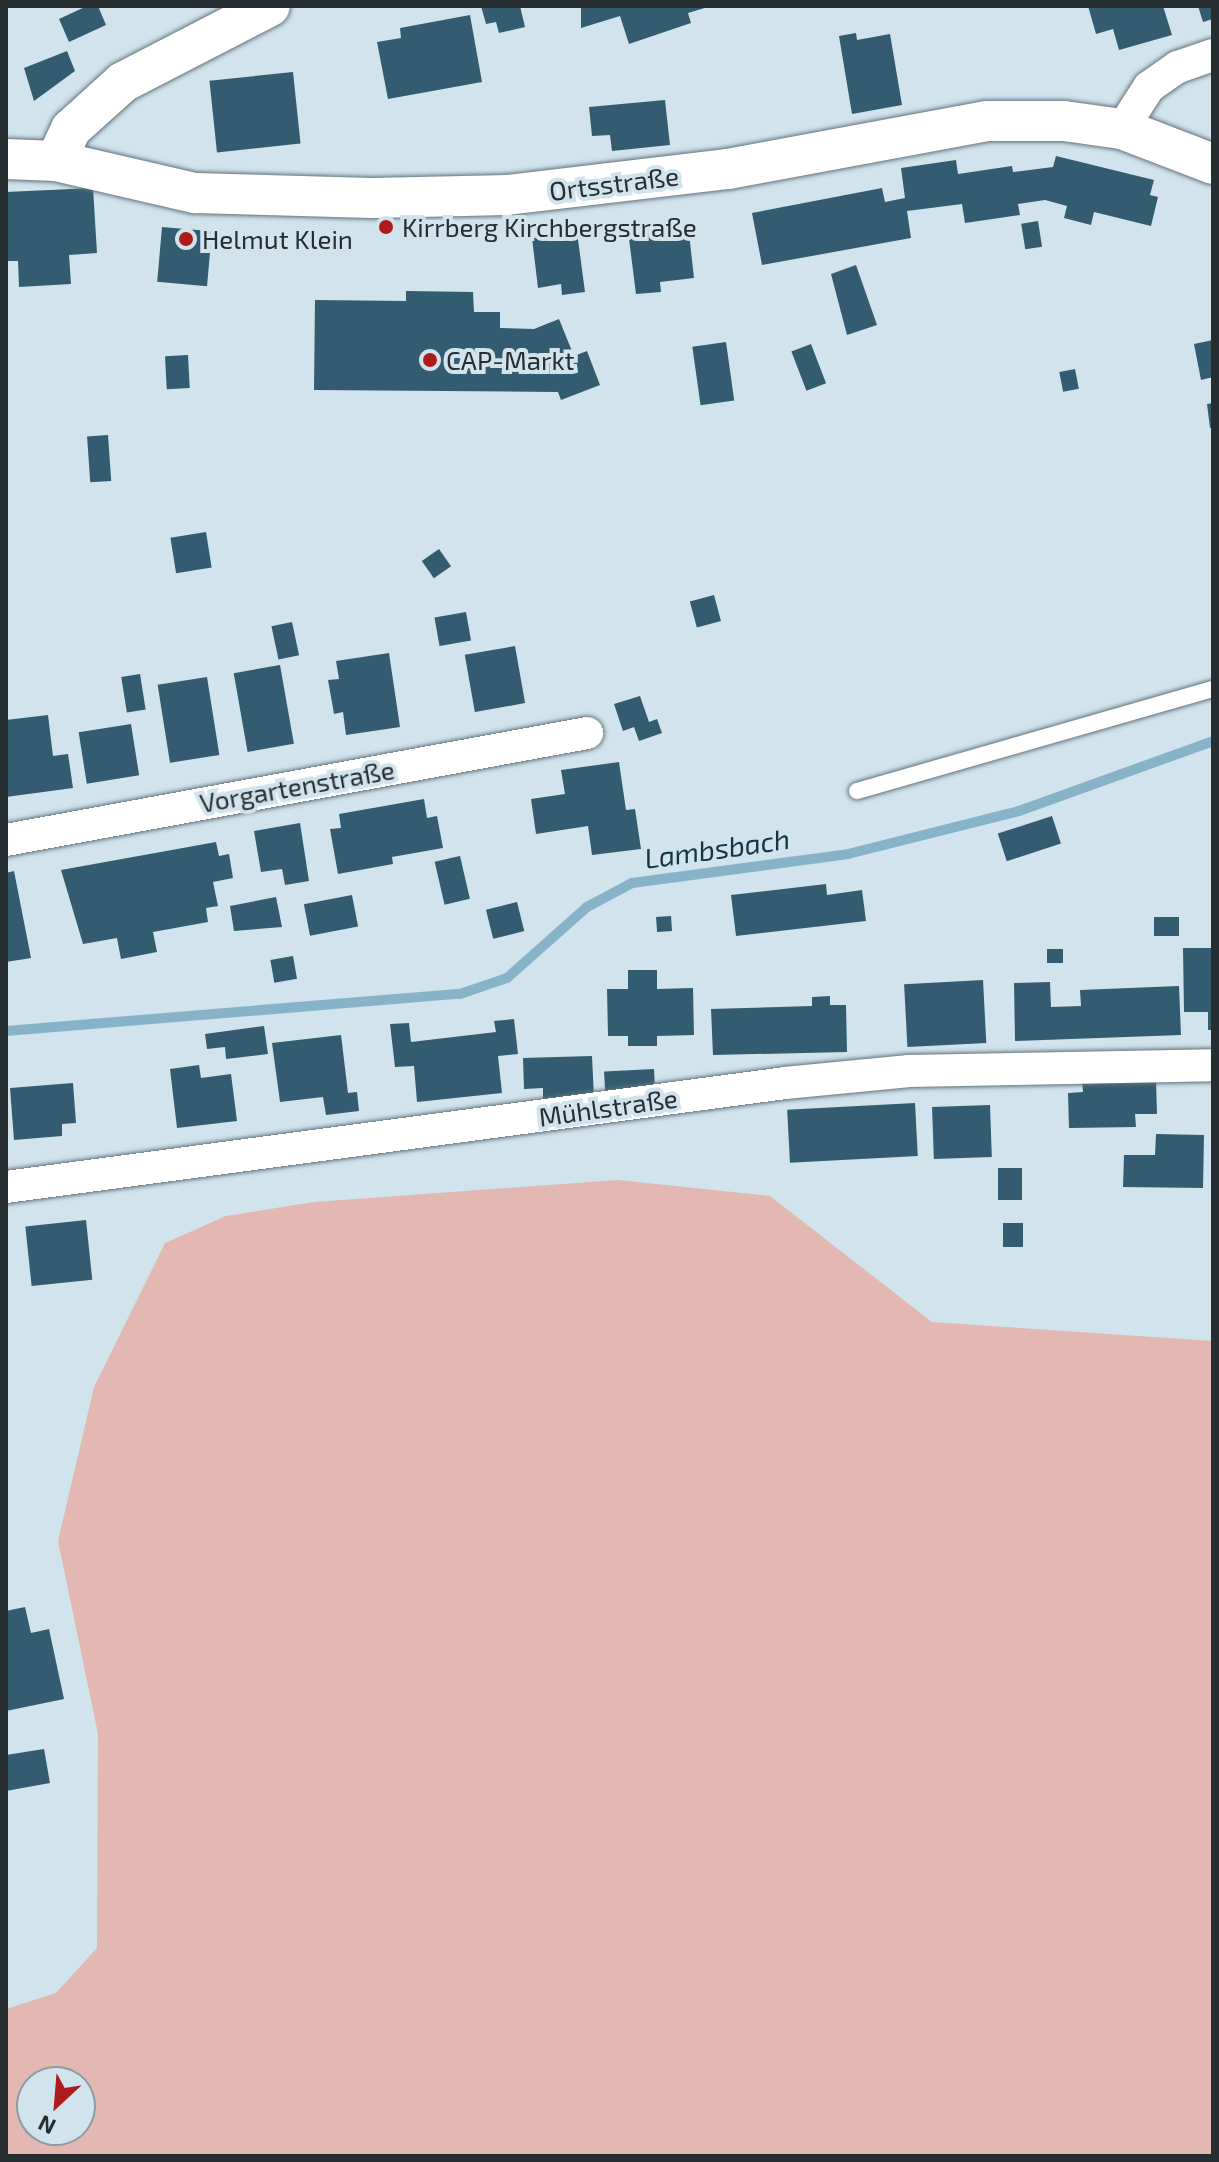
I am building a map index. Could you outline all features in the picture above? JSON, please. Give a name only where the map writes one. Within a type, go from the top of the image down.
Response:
[{"type":"street","points":[[56,161],[71,129],[123,82],[270,6]]},
{"type":"street","points":[[1122,129],[1149,87],[1178,67],[1213,55]]},
{"type":"street","name":"Ortsstraße","points":[[6,159],[56,161],[195,193],[469,196],[595,188],[728,169],[986,121],[1064,121],[1122,129],[1213,164]]},
{"type":"street","name":"Vorgartenstraße","points":[[6,840],[587,733]]},
{"type":"street","name":"Mühlstraße","points":[[6,1187],[800,1081],[909,1071],[1213,1065]]},
{"type":"lane","points":[[857,791],[1213,689]]},
{"type":"shaded area","points":[[618,1180],[770,1196],[932,1322],[1213,1341],[1213,2156],[6,2156],[6,2009],[56,1993],[97,1948],[98,1734],[58,1541],[94,1387],[165,1243],[226,1216],[314,1202]]},
{"type":"building","points":[[87,6],[98,6],[106,25],[69,42],[59,19]]},
{"type":"building","points":[[481,6],[520,6],[525,27],[499,33],[496,22],[486,24]]},
{"type":"building","points":[[581,6],[708,7],[688,13],[691,23],[629,44],[620,16],[581,28]]},
{"type":"building","points":[[1088,6],[1163,6],[1172,35],[1119,50],[1113,29],[1096,34]]},
{"type":"building","points":[[1198,6],[1213,6],[1213,19],[1203,22]]},
{"type":"building","points":[[470,15],[482,82],[388,99],[377,42],[401,38],[400,28]]},
{"type":"building","points":[[856,33],[857,40],[890,34],[902,105],[852,114],[839,36]]},
{"type":"building","points":[[67,51],[75,71],[34,101],[24,68]]},
{"type":"building","points":[[293,72],[301,144],[217,152],[209,81]]},
{"type":"building","points":[[665,100],[670,145],[612,151],[610,135],[592,136],[589,107]]},
{"type":"building","points":[[1056,156],[1154,180],[1150,195],[1158,197],[1151,226],[1094,212],[1091,225],[1064,218],[1067,206],[1045,200],[1018,204],[1020,215],[965,223],[962,204],[907,211],[911,238],[762,265],[752,213],[882,188],[885,202],[905,198],[901,168],[956,160],[958,174],[1012,166],[1013,172],[1053,167]]},
{"type":"building","points":[[93,188],[97,253],[69,255],[71,284],[19,287],[18,261],[6,261],[6,192]]},
{"type":"building","points":[[1038,221],[1042,247],[1025,249],[1021,224]]},
{"type":"building","points":[[688,224],[694,278],[660,282],[661,292],[636,294],[628,231]]},
{"type":"building","points":[[162,227],[212,231],[207,286],[157,282]]},
{"type":"building","points":[[577,232],[585,292],[562,295],[561,284],[538,288],[532,238]]},
{"type":"building","points":[[856,265],[877,325],[847,335],[831,274]]},
{"type":"building","name":"CAP-Markt","points":[[406,291],[473,292],[474,312],[500,312],[500,328],[534,329],[559,319],[574,356],[587,351],[600,385],[561,400],[558,392],[314,390],[315,300],[406,301]]},
{"type":"building","points":[[1213,340],[1213,377],[1201,380],[1194,344]]},
{"type":"building","points":[[726,342],[734,400],[701,405],[692,347]]},
{"type":"building","points":[[811,344],[826,383],[806,391],[791,352]]},
{"type":"building","points":[[188,355],[190,388],[167,389],[165,356]]},
{"type":"building","points":[[1075,369],[1079,389],[1063,392],[1059,372]]},
{"type":"building","points":[[1213,403],[1213,427],[1210,428],[1207,404]]},
{"type":"building","points":[[108,435],[111,481],[90,482],[87,436]]},
{"type":"building","points":[[206,532],[212,568],[176,573],[170,538]]},
{"type":"building","points":[[439,549],[451,566],[434,578],[422,561]]},
{"type":"building","points":[[714,595],[721,621],[697,628],[690,601]]},
{"type":"building","points":[[466,612],[471,641],[440,646],[434,618]]},
{"type":"building","points":[[292,622],[299,655],[279,660],[271,626]]},
{"type":"building","points":[[515,646],[525,703],[475,712],[465,655]]},
{"type":"building","points":[[389,653],[400,727],[346,735],[343,712],[334,714],[328,680],[339,679],[336,661]]},
{"type":"building","points":[[280,665],[294,744],[248,752],[234,673]]},
{"type":"building","points":[[140,674],[146,710],[127,713],[121,677]]},
{"type":"building","points":[[207,677],[219,755],[170,763],[158,685]]},
{"type":"building","points":[[640,696],[649,722],[657,719],[662,733],[639,741],[634,727],[623,731],[614,704]]},
{"type":"building","points":[[48,715],[53,756],[68,754],[73,788],[6,797],[6,720]]},
{"type":"building","points":[[131,724],[139,775],[87,784],[79,732]]},
{"type":"building","points":[[619,762],[626,810],[635,809],[641,849],[592,855],[588,826],[536,834],[531,799],[565,794],[561,770]]},
{"type":"building","points":[[424,799],[427,818],[437,816],[443,848],[392,857],[393,864],[338,874],[330,829],[341,828],[339,814]]},
{"type":"building","points":[[1052,816],[1061,844],[1007,861],[998,834]]},
{"type":"building","points":[[300,823],[309,881],[285,885],[282,869],[261,872],[254,831]]},
{"type":"building","points":[[216,842],[219,856],[229,854],[233,878],[213,882],[218,906],[206,908],[208,922],[153,932],[157,952],[121,959],[117,938],[83,944],[61,870]]},
{"type":"building","points":[[460,856],[470,899],[445,905],[435,862]]},
{"type":"building","points":[[14,871],[31,958],[6,962],[6,873]]},
{"type":"building","points":[[826,884],[827,895],[862,890],[866,921],[736,936],[731,895]]},
{"type":"building","points":[[352,895],[358,926],[310,936],[304,904]]},
{"type":"building","points":[[276,897],[282,927],[234,931],[230,906]]},
{"type":"building","points":[[517,902],[524,931],[493,939],[486,910]]},
{"type":"building","points":[[671,916],[672,931],[657,932],[656,917]]},
{"type":"building","points":[[1154,917],[1179,917],[1179,936],[1154,936]]},
{"type":"building","points":[[1183,948],[1213,948],[1213,1030],[1208,1030],[1208,1012],[1184,1012]]},
{"type":"building","points":[[1047,949],[1063,949],[1063,963],[1047,963]]},
{"type":"building","points":[[293,956],[297,979],[274,983],[270,960]]},
{"type":"building","points":[[628,970],[657,970],[657,989],[693,988],[694,1035],[657,1036],[657,1046],[628,1046],[628,1036],[608,1036],[607,989],[628,989]]},
{"type":"building","points":[[983,980],[986,1043],[907,1047],[904,984]]},
{"type":"building","points":[[1050,982],[1051,1007],[1081,1006],[1080,990],[1179,986],[1181,1035],[1015,1041],[1014,983]]},
{"type":"building","points":[[830,996],[830,1005],[846,1005],[847,1052],[713,1055],[711,1009],[812,1006],[812,997]]},
{"type":"building","points":[[514,1019],[518,1054],[498,1056],[502,1093],[417,1102],[414,1066],[395,1067],[390,1024],[409,1023],[411,1042],[496,1032],[494,1021]]},
{"type":"building","points":[[264,1026],[268,1054],[226,1059],[225,1047],[207,1049],[205,1034]]},
{"type":"building","points":[[341,1035],[348,1093],[357,1092],[359,1111],[326,1115],[323,1097],[280,1102],[272,1043]]},
{"type":"building","points":[[592,1056],[594,1097],[543,1099],[543,1088],[524,1089],[523,1058]]},
{"type":"building","points":[[199,1065],[201,1078],[231,1074],[237,1121],[177,1128],[170,1069]]},
{"type":"building","points":[[654,1069],[655,1091],[605,1094],[604,1072]]},
{"type":"building","points":[[1156,1079],[1157,1114],[1135,1114],[1136,1127],[1069,1128],[1068,1093],[1083,1092],[1082,1080]]},
{"type":"building","points":[[73,1083],[76,1123],[62,1124],[62,1136],[14,1140],[10,1088]]},
{"type":"building","points":[[915,1103],[918,1156],[790,1163],[787,1110]]},
{"type":"building","points":[[990,1105],[992,1157],[934,1159],[932,1107]]},
{"type":"building","points":[[1156,1134],[1204,1135],[1203,1188],[1123,1187],[1124,1155],[1155,1155]]},
{"type":"building","points":[[998,1168],[1022,1168],[1022,1200],[998,1200]]},
{"type":"building","points":[[86,1220],[92,1280],[32,1286],[25,1226]]},
{"type":"building","points":[[1003,1223],[1023,1223],[1023,1247],[1003,1247]]},
{"type":"building","points":[[25,1607],[31,1633],[49,1629],[64,1699],[6,1711],[6,1611]]},
{"type":"building","points":[[44,1749],[50,1783],[6,1791],[6,1755]]},
{"type":"waterway","name":"Lambsbach","points":[[6,1031],[460,994],[507,978],[587,907],[632,883],[848,854],[1019,811],[1213,741]]},
{"type":"place","name":"Kirrberg Kirchbergstraße","points":[[386,227]]},
{"type":"place","name":"Helmut Klein","points":[[186,239]]},
{"type":"place","name":"CAP-Markt","points":[[430,360]]}]
